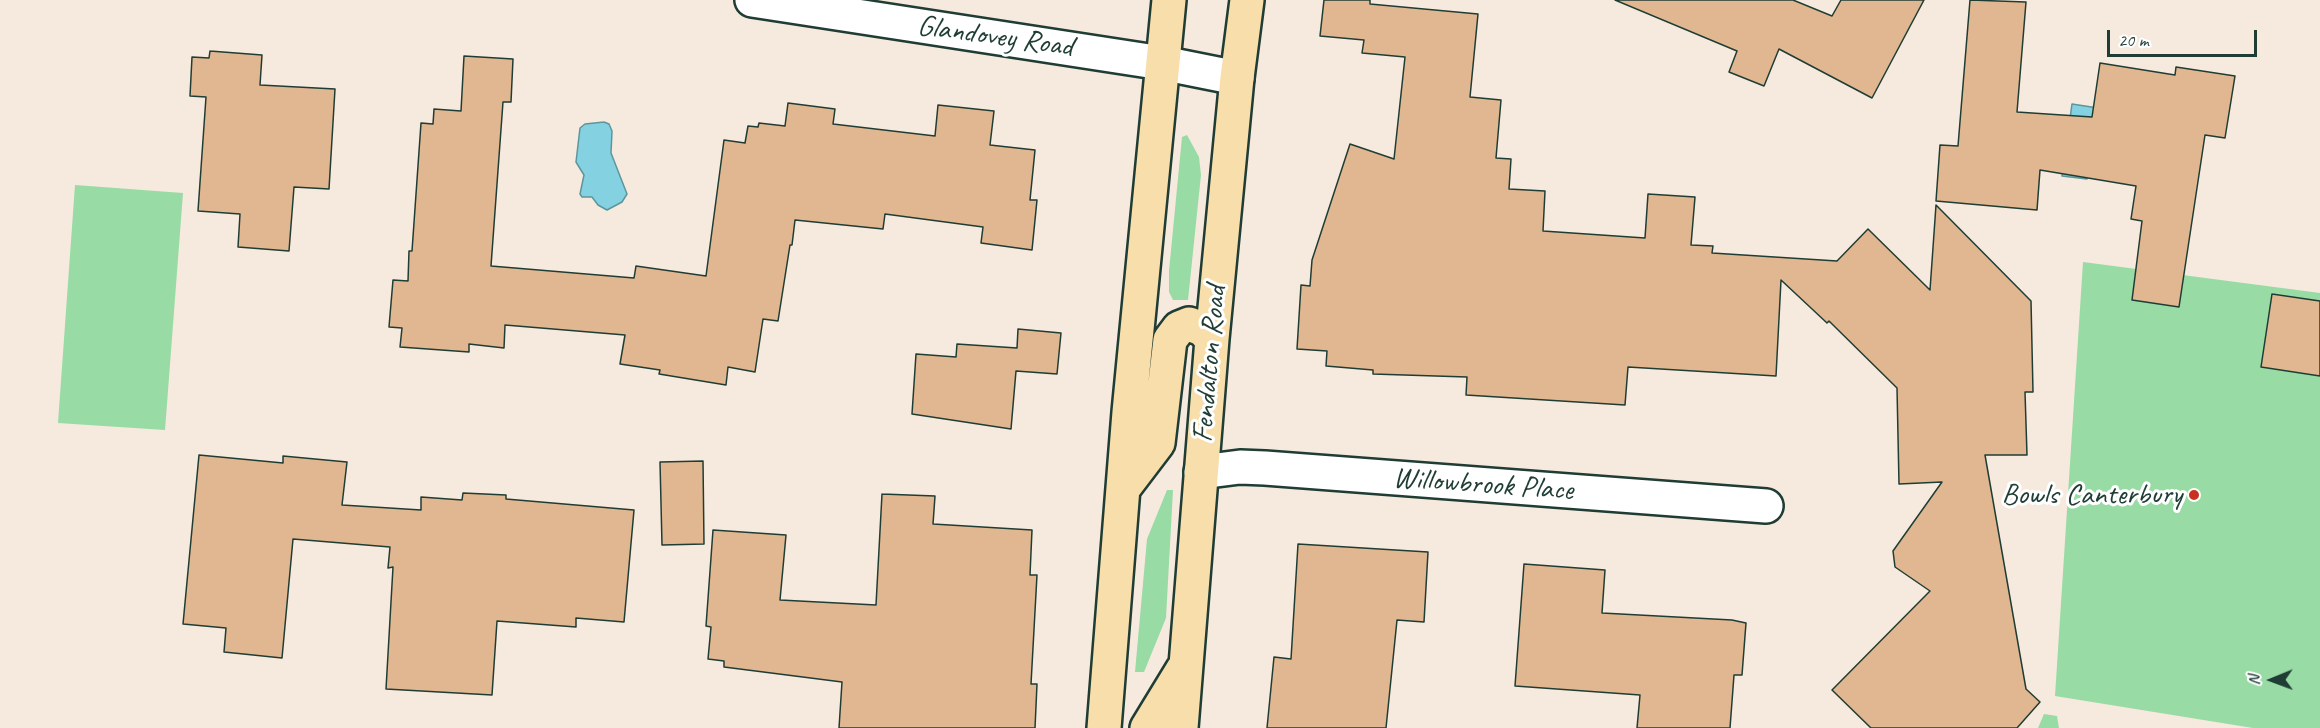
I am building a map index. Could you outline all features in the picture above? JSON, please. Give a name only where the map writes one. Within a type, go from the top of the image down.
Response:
[{"type":"main road","points":[[1104,728],[1169,0]]},
{"type":"main road","name":"Fendalton Road","points":[[1181,728],[1212,339],[1237,78],[1247,0]]},
{"type":"main road","points":[[1124,489],[1158,443],[1170,339],[1179,328],[1189,324],[1202,329],[1212,339]]},
{"type":"main road","points":[[1148,728],[1186,665]]},
{"type":"street","name":"Glandovey Road","points":[[752,0],[1162,63],[1237,78]]},
{"type":"street","name":"Willowbrook Place","points":[[1201,472],[1240,467],[1264,468],[1766,506]]},
{"type":"green space","points":[[1187,135],[1199,157],[1201,175],[1188,300],[1173,300],[1169,292],[1169,271],[1182,137]]},
{"type":"green space","points":[[75,185],[183,193],[165,430],[58,423]]},
{"type":"green space","name":"Bowls Canterbury","points":[[2083,262],[2320,293],[2320,728],[2253,728],[2055,696]]},
{"type":"green space","points":[[1167,490],[1173,490],[1166,618],[1144,672],[1135,672],[1147,539]]},
{"type":"green space","points":[[2044,714],[2057,716],[2059,728],[2038,728]]},
{"type":"water","points":[[2072,104],[2098,108],[2087,179],[2062,176]]},
{"type":"water","points":[[604,122],[609,124],[612,131],[611,153],[627,194],[622,202],[607,210],[598,205],[592,197],[582,197],[580,194],[584,175],[576,162],[580,128],[585,124]]},
{"type":"building","points":[[1324,0],[1370,0],[1370,4],[1478,14],[1470,97],[1501,100],[1496,158],[1511,159],[1509,189],[1545,191],[1543,231],[1645,238],[1648,194],[1695,197],[1691,245],[1713,246],[1712,253],[1837,261],[1868,229],[1930,290],[1936,205],[2031,301],[2033,392],[2025,392],[2027,455],[1985,455],[2026,689],[2040,702],[2017,728],[1871,728],[1832,690],[1930,591],[1895,567],[1893,551],[1942,482],[1899,484],[1897,388],[1829,321],[1827,323],[1781,280],[1776,376],[1628,367],[1625,405],[1466,395],[1467,377],[1373,374],[1373,370],[1326,366],[1327,351],[1297,349],[1301,285],[1310,286],[1312,260],[1350,144],[1394,159],[1405,57],[1362,53],[1364,40],[1320,36]]},
{"type":"building","points":[[1615,0],[1793,0],[1832,16],[1841,0],[1924,0],[1872,98],[1779,49],[1764,86],[1729,72],[1737,51]]},
{"type":"building","points":[[1970,0],[2026,2],[2017,112],[2092,117],[2100,63],[2175,75],[2176,67],[2235,76],[2225,138],[2205,135],[2179,307],[2132,300],[2142,221],[2131,219],[2136,186],[2040,170],[2037,210],[1936,201],[1940,145],[1958,146]]},
{"type":"building","points":[[210,51],[262,55],[260,85],[335,89],[329,189],[294,187],[289,251],[238,247],[240,214],[198,211],[206,97],[190,96],[192,57],[209,58]]},
{"type":"building","points":[[464,56],[513,59],[511,102],[503,102],[491,266],[634,278],[636,266],[706,276],[724,140],[745,143],[748,126],[758,127],[759,123],[785,126],[788,103],[835,109],[833,124],[935,136],[938,105],[994,111],[990,145],[1035,150],[1030,200],[1037,200],[1032,250],[981,243],[983,227],[885,214],[883,229],[795,220],[778,321],[763,319],[755,372],[728,367],[726,385],[659,374],[660,370],[620,364],[625,335],[505,325],[504,348],[469,344],[469,352],[400,347],[402,328],[389,327],[393,280],[408,281],[421,123],[433,124],[434,109],[461,111]]},
{"type":"building","points":[[2272,294],[2320,301],[2320,376],[2261,367]]},
{"type":"building","points":[[1018,329],[1061,333],[1057,374],[1016,371],[1011,429],[912,414],[916,354],[956,357],[957,344],[1017,348]]},
{"type":"building","points":[[199,455],[283,463],[283,456],[347,462],[342,505],[421,510],[421,497],[462,500],[463,493],[506,495],[506,499],[634,510],[624,622],[576,618],[576,627],[497,621],[492,695],[386,689],[393,567],[388,568],[390,547],[293,539],[282,658],[224,652],[226,628],[183,624]]},
{"type":"building","points":[[703,461],[704,544],[662,545],[660,462]]},
{"type":"building","points":[[882,494],[935,496],[933,524],[1032,530],[1030,575],[1037,575],[1031,684],[1037,684],[1035,728],[839,728],[842,682],[724,667],[724,661],[708,659],[711,627],[706,626],[713,530],[786,535],[780,600],[876,605]]},
{"type":"building","points":[[1298,544],[1428,552],[1424,622],[1397,620],[1386,728],[1267,728],[1274,657],[1291,659]]},
{"type":"building","points":[[1524,564],[1605,570],[1602,613],[1732,620],[1746,623],[1742,675],[1734,675],[1730,728],[1637,728],[1640,695],[1515,686]]},
{"type":"place","name":"Bowls Canterbury","points":[[2194,495]]}]
